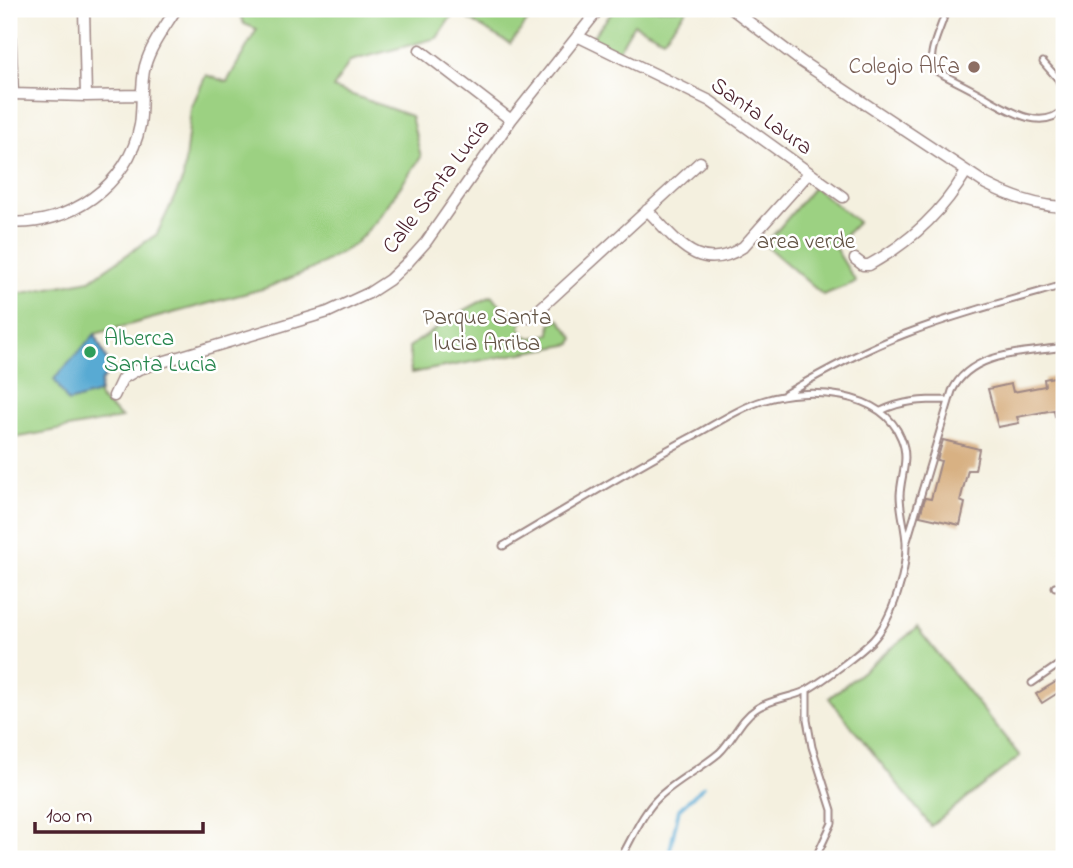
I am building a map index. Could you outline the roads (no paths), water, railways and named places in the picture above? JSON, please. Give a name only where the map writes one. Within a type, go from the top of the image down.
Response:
[{"type":"street","points":[[9,9],[13,94],[140,95]]},
{"type":"street","points":[[84,9],[86,96]]},
{"type":"street","points":[[9,222],[25,223],[52,218],[79,207],[101,192],[119,172],[133,149],[140,123],[140,95],[149,55],[176,9]]},
{"type":"street","name":"Calle Santa Lucía","points":[[114,396],[122,379],[139,369],[328,312],[349,304],[389,280],[426,242],[511,120],[599,9]]},
{"type":"street","points":[[732,9],[802,62],[966,172],[1007,195],[1030,202],[1064,207]]},
{"type":"street","name":"Santa Laura","points":[[579,37],[710,101],[844,197]]},
{"type":"street","points":[[420,50],[511,120]]},
{"type":"street","points":[[530,318],[700,162]]},
{"type":"street","points":[[855,259],[863,265],[869,265],[917,231],[945,202],[966,172]]},
{"type":"street","points":[[648,211],[688,251],[697,256],[721,258],[743,247],[809,173]]},
{"type":"lane","points":[[946,9],[932,53],[931,63],[936,71],[1018,115],[1046,120],[1054,118],[1064,110]]},
{"type":"lane","points":[[1043,62],[1058,79],[1064,92]]},
{"type":"lane","points":[[503,546],[653,458],[743,410],[782,395],[842,362],[904,334],[1064,285]]},
{"type":"lane","points":[[906,543],[957,380],[966,370],[978,363],[1064,347]]},
{"type":"lane","points":[[620,859],[649,809],[659,798],[718,754],[750,713],[759,707],[807,690],[872,640],[884,623],[905,569],[906,543],[900,495],[906,457],[901,438],[881,411],[869,404],[830,395],[782,395]]},
{"type":"lane","points":[[881,411],[912,400],[949,400]]},
{"type":"lane","points":[[1055,587],[1064,584]]},
{"type":"lane","points":[[1032,683],[1064,661]]},
{"type":"lane","points":[[807,690],[807,720],[812,747],[832,810],[832,823],[814,859]]},
{"type":"water","name":"Alberca Santa Lucia","points":[[95,334],[111,370],[101,381],[99,393],[68,402],[54,379]]},
{"type":"waterway","points":[[668,859],[679,809],[704,786]]},
{"type":"place","name":"Colegio Alfa","points":[[974,67]]},
{"type":"place","name":"Alberca Santa Lucia","points":[[90,352]]},
{"type":"park label","name":"area verde","points":[[806,242]]},
{"type":"park label","name":"Parque Santa lucia Arriba","points":[[487,331]]}]
